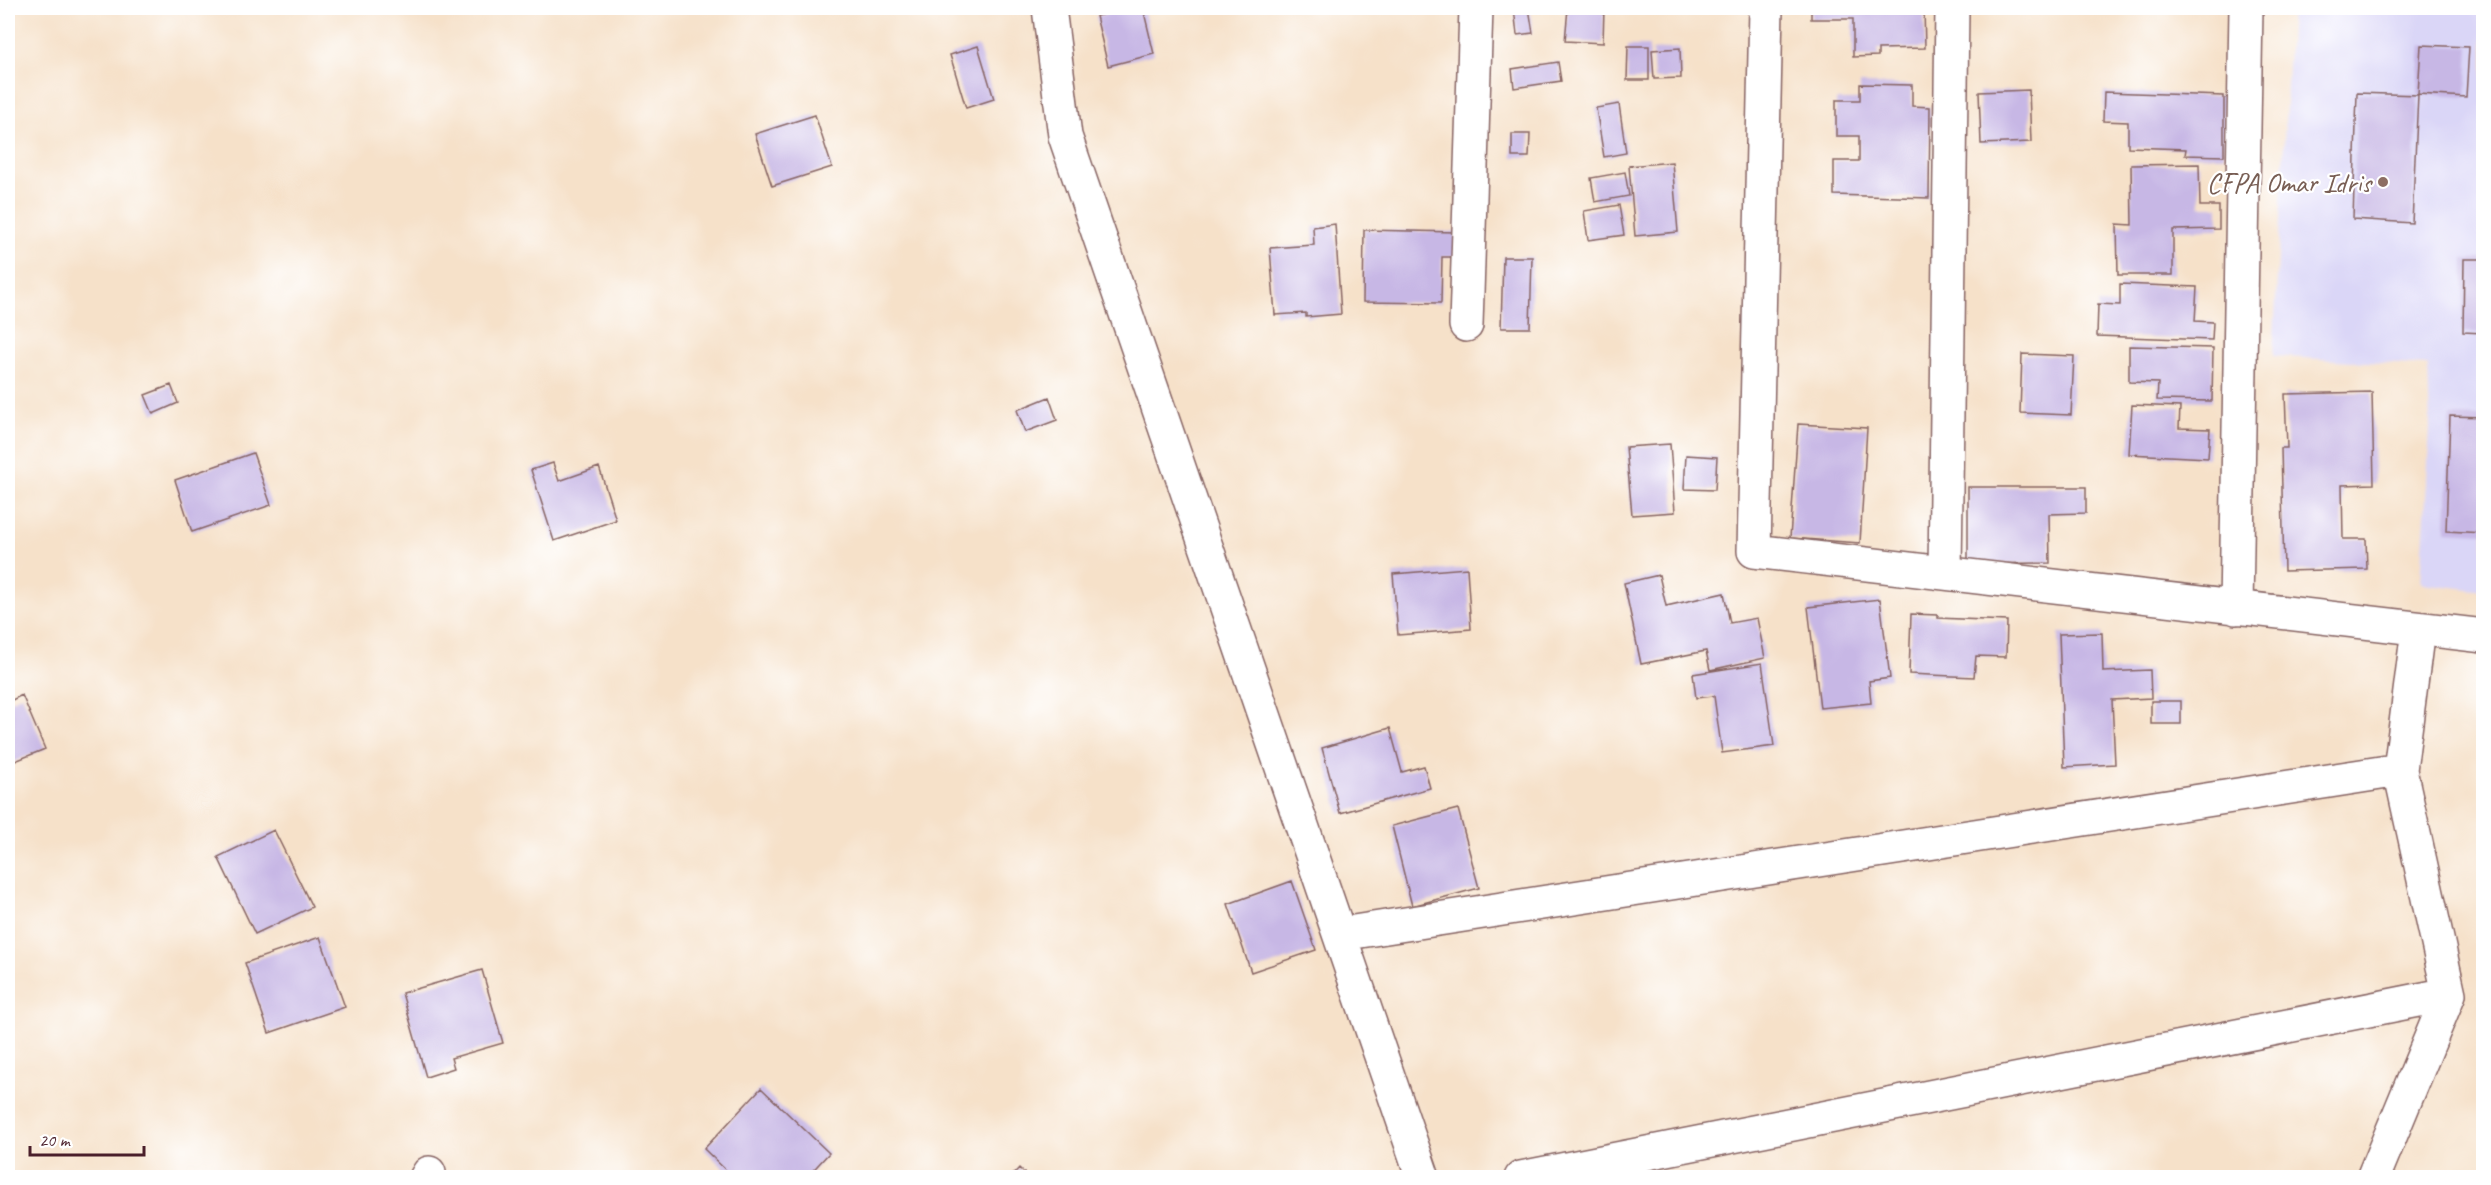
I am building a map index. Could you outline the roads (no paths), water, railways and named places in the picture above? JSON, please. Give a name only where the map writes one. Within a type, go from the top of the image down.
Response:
[{"type":"street","points":[[1049,8],[1065,136],[1423,1178]]},
{"type":"street","points":[[1466,325],[1476,8]]},
{"type":"street","points":[[1766,8],[1754,551],[2484,636]]},
{"type":"street","points":[[1945,573],[1952,8]]},
{"type":"street","points":[[2236,608],[2246,8]]},
{"type":"street","points":[[2373,1178],[2449,994],[2400,770],[2418,628]]},
{"type":"street","points":[[1341,934],[2400,770]]},
{"type":"street","points":[[1521,1178],[2449,994]]},
{"type":"place","name":"CFPA Omar Idris","points":[[2383,182]]}]
